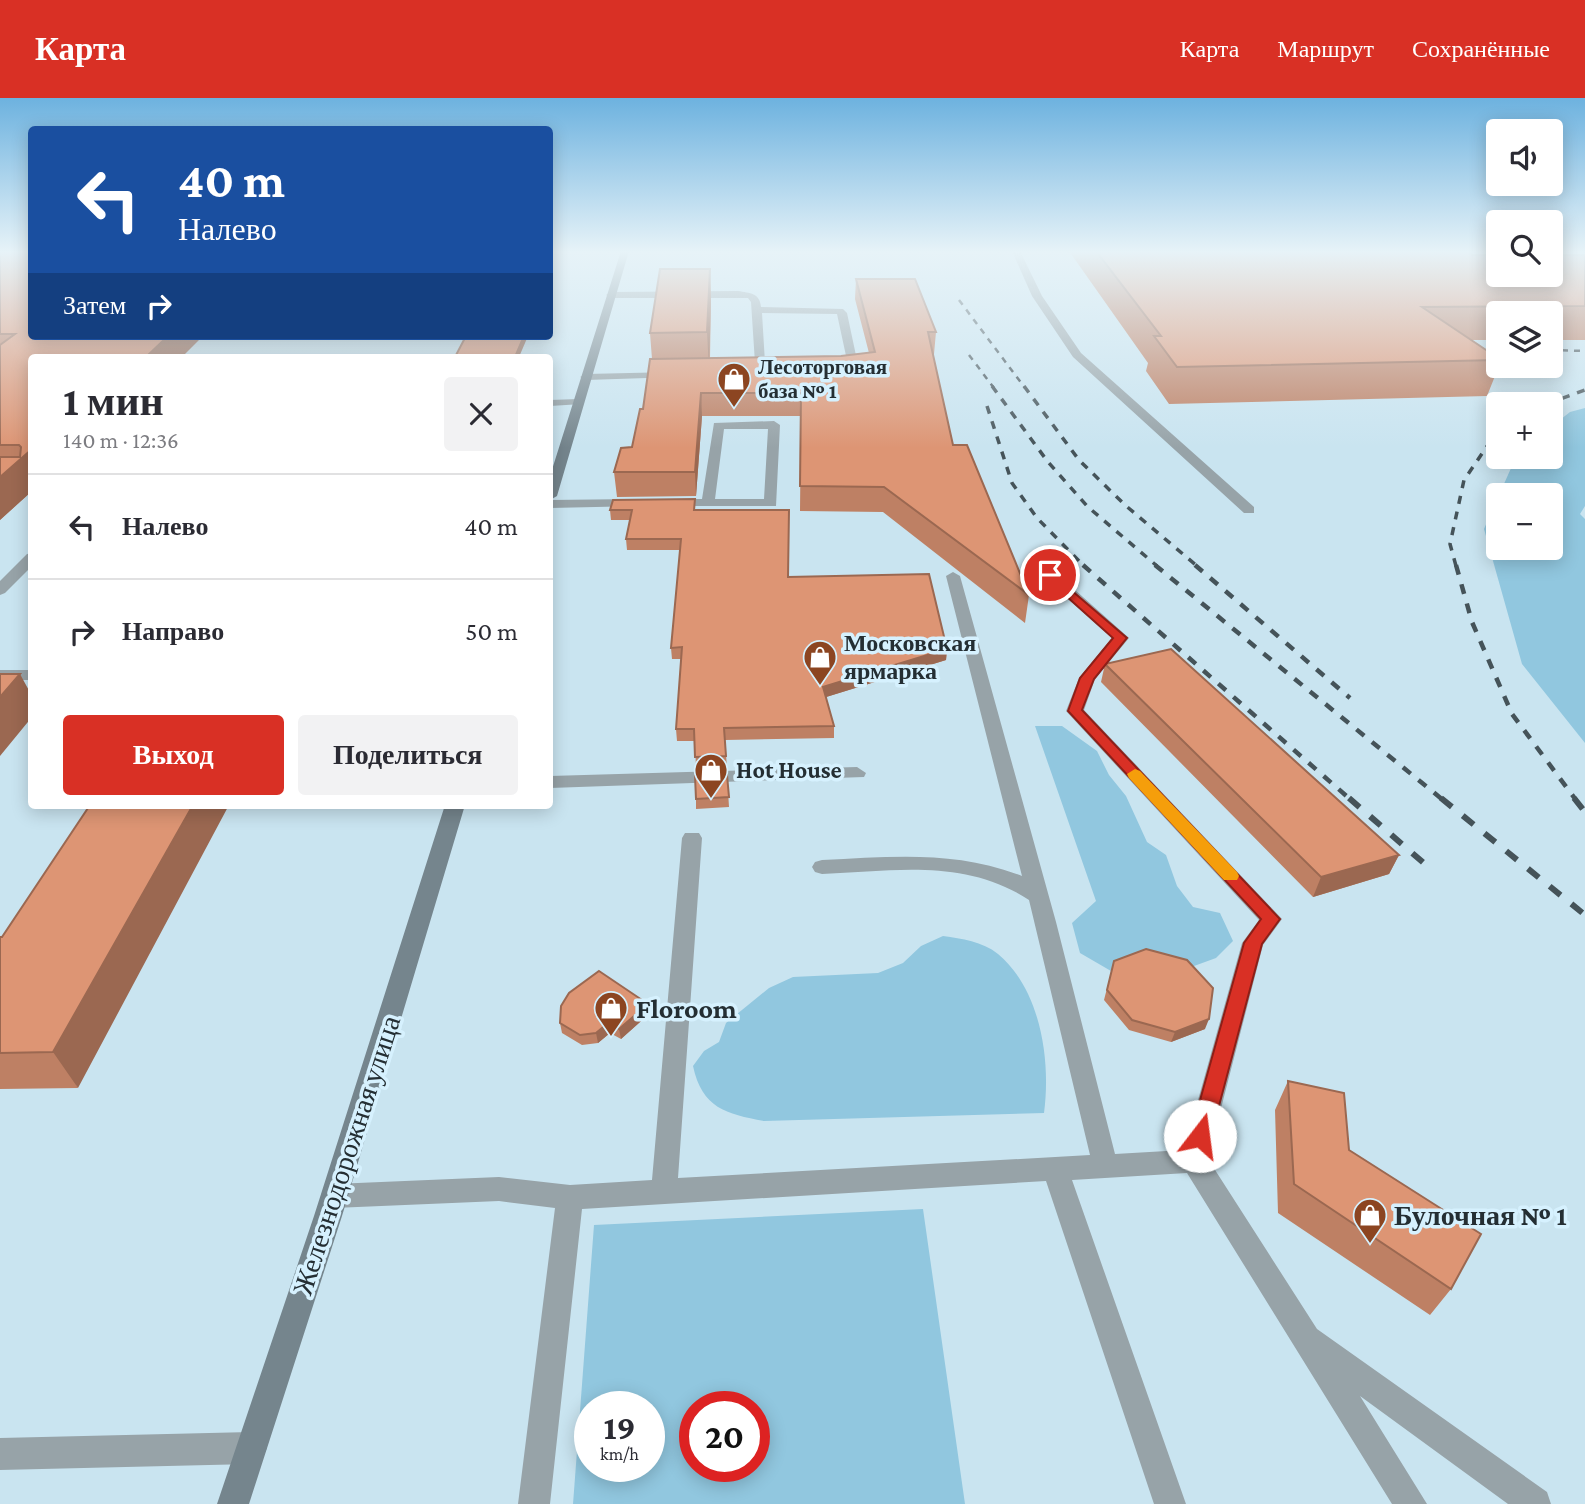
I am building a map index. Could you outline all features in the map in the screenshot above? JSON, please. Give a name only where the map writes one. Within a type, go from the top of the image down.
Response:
[{"type":"main road","points":[[553,486],[604,317]]},
{"type":"main road","name":"Железнодорожная улица","points":[[233,1504],[334,1196],[454,809]]},
{"type":"lane","points":[[743,374],[758,369],[760,362],[757,317]]},
{"type":"lane","points":[[826,372],[850,370],[853,365],[843,317]]},
{"type":"lane","points":[[1051,317],[1077,355],[1249,510]]},
{"type":"lane","points":[[729,374],[771,373]]},
{"type":"lane","points":[[586,377],[688,375]]},
{"type":"lane","points":[[553,403],[578,402]]},
{"type":"lane","points":[[553,504],[771,503],[774,425],[718,426],[708,503]]},
{"type":"lane","points":[[1033,560],[1121,638],[1087,678],[1075,711],[1271,919],[1253,943],[1194,1161],[1411,1504]]},
{"type":"lane","points":[[0,590],[28,561]]},
{"type":"lane","points":[[953,576],[1038,896],[1105,1165]]},
{"type":"lane","points":[[0,675],[28,675]]},
{"type":"lane","points":[[553,782],[857,773]]},
{"type":"lane","points":[[664,1192],[692,838]]},
{"type":"lane","points":[[822,867],[941,864],[986,871],[1023,884],[1038,896]]},
{"type":"lane","points":[[334,1196],[499,1189],[570,1197],[1194,1161]]},
{"type":"lane","points":[[1054,1167],[1170,1504]]},
{"type":"lane","points":[[534,1504],[570,1197]]},
{"type":"lane","points":[[1302,1335],[1535,1504]]},
{"type":"lane","points":[[0,1454],[251,1448]]},
{"type":"shaded area","points":[[1585,408],[1585,506],[1580,514],[1585,519],[1585,743],[1522,664],[1493,560],[1563,560],[1563,483],[1504,483],[1511,469],[1563,469],[1563,418],[1570,412]]},
{"type":"shaded area","points":[[1035,726],[1062,726],[1097,751],[1109,775],[1126,796],[1147,842],[1166,855],[1177,886],[1193,907],[1220,913],[1233,941],[1216,958],[1183,970],[1143,959],[1111,971],[1080,953],[1072,923],[1096,901]]},
{"type":"shaded area","points":[[943,936],[972,941],[992,950],[1013,969],[1024,987],[1033,1006],[1044,1049],[1044,1113],[764,1121],[727,1112],[709,1100],[697,1080],[693,1066],[704,1051],[719,1042],[726,1023],[769,988],[793,977],[878,973],[903,963],[921,946]]},
{"type":"shaded area","points":[[923,1209],[965,1504],[573,1504],[575,1482],[665,1482],[665,1391],[582,1391],[594,1225]]},
{"type":"building","points":[[0,317],[28,317],[28,340],[164,340],[149,354],[28,354],[28,452],[0,477],[0,457],[20,457],[21,447],[0,445],[0,345],[15,334],[0,334]]},
{"type":"building","points":[[653,317],[708,317],[707,332],[650,333]]},
{"type":"building","points":[[866,317],[930,317],[936,332],[928,332],[953,445],[967,445],[1029,595],[884,487],[800,486],[801,393],[701,393],[695,472],[614,472],[621,448],[632,447],[640,409],[643,409],[650,359],[841,356],[875,352]]},
{"type":"building","points":[[1146,317],[1436,317],[1486,350],[1486,360],[1177,367],[1154,336],[1161,336]]},
{"type":"building","points":[[464,340],[522,340],[516,354],[457,354]]},
{"type":"building","points":[[695,499],[694,510],[789,510],[788,577],[929,574],[947,649],[823,687],[834,726],[724,728],[726,756],[695,757],[694,729],[676,729],[682,647],[671,648],[681,539],[626,539],[632,510],[610,510],[613,500]]},
{"type":"building","points":[[1171,649],[1399,855],[1321,877],[1105,664]]},
{"type":"building","points":[[0,674],[20,674],[0,697]]},
{"type":"building","points":[[727,775],[729,797],[696,799],[695,776]]},
{"type":"building","points":[[87,809],[191,809],[53,1052],[0,1053],[2,937]]},
{"type":"building","points":[[1146,949],[1187,960],[1213,988],[1209,1019],[1175,1032],[1132,1020],[1107,990],[1114,961]]},
{"type":"building","points":[[599,971],[648,1004],[619,1029],[608,1023],[596,1033],[580,1035],[560,1023],[561,1006],[569,993]]},
{"type":"building","points":[[1288,1081],[1344,1093],[1349,1150],[1481,1234],[1451,1289],[1294,1184]]},
{"type":"railway","points":[[971,317],[1025,388]]},
{"type":"railway","points":[[1467,350],[1486,350]]},
{"type":"railway","points":[[1563,350],[1585,351]]},
{"type":"railway","points":[[969,355],[994,388]]},
{"type":"railway","points":[[992,386],[1048,462],[1088,507],[1157,566]]},
{"type":"railway","points":[[1024,386],[1079,460],[1125,505],[1197,566]]},
{"type":"railway","points":[[1563,398],[1585,390]]},
{"type":"railway","points":[[987,406],[1012,483],[1037,518],[1083,565]]},
{"type":"railway","points":[[1456,566],[1450,544],[1464,480],[1486,448]]},
{"type":"railway","points":[[1083,565],[1351,800]]},
{"type":"railway","points":[[1155,565],[1443,800]]},
{"type":"railway","points":[[1195,565],[1350,698]]},
{"type":"railway","points":[[1456,565],[1472,622],[1512,714],[1576,800]]},
{"type":"railway","points":[[1349,798],[1426,865]]},
{"type":"railway","points":[[1441,798],[1585,915]]},
{"type":"railway","points":[[1574,798],[1585,812]]},
{"type":"slow traffic","points":[[1135,774],[1231,876]]},
{"type":"place","name":"Лесоторговая база № 1","points":[[734,409]]},
{"type":"place","name":"Московская ярмарка","points":[[820,687]]},
{"type":"place","name":"Hot House","points":[[711,800]]},
{"type":"place","name":"Floroom","points":[[611,1038]]},
{"type":"place","name":"Булочная № 1","points":[[1370,1245]]},
{"type":"route","points":[[1050,575],[1121,638],[1087,678],[1075,711],[1271,919],[1253,943],[1200,1136]]}]
